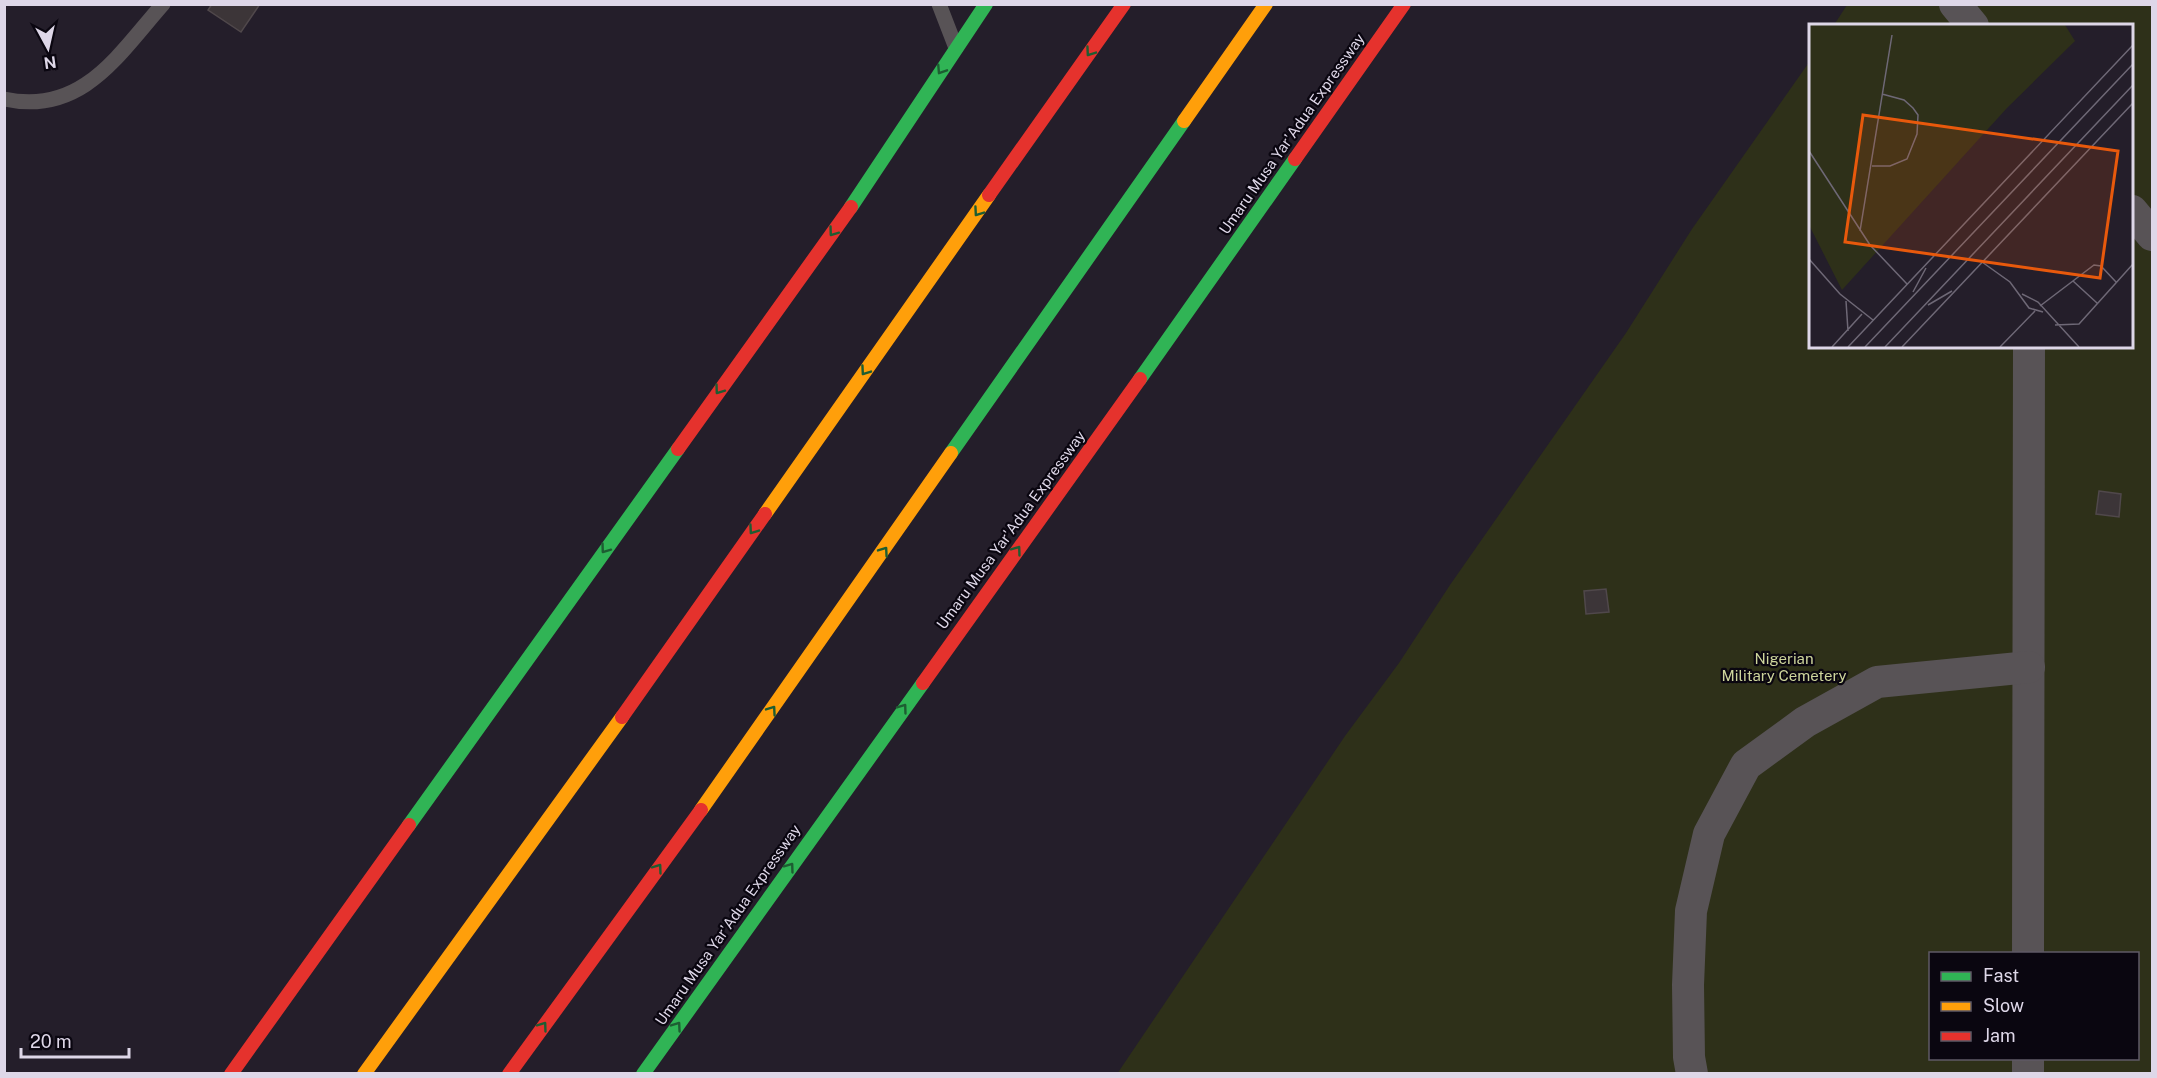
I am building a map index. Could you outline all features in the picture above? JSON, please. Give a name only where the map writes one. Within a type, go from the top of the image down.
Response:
[{"type":"highway","points":[[231,1074],[853,204],[986,4]]},
{"type":"highway","points":[[364,1074],[585,770],[1124,4]]},
{"type":"highway","points":[[509,1074],[745,749],[1266,4]]},
{"type":"highway","name":"Umaru Musa Yar'Adua Expressway","points":[[643,1074],[1148,368],[1404,4]]},
{"type":"street","points":[[1955,4],[1971,24]]},
{"type":"street","points":[[2133,212],[2152,235]]},
{"type":"street","points":[[2028,952],[2029,348]]},
{"type":"street","points":[[1692,1074],[1689,1057],[1688,985],[1691,911],[1709,834],[1746,765],[1805,722],[1877,682],[2029,667]]},
{"type":"lane","points":[[4,99],[43,103],[63,98],[80,89],[100,75],[163,4]]},
{"type":"lane","points":[[939,4],[956,48]]},
{"type":"green space","name":"Nigerian Military Cemetery","points":[[1847,5],[2152,5],[2152,1073],[1117,1074],[1345,736],[1399,663],[1450,585],[1626,333],[1692,229],[1809,62],[1809,348],[2133,348],[2133,24],[1835,24]]},
{"type":"building","points":[[212,4],[260,4],[241,32],[208,10]]},
{"type":"building","points":[[2099,491],[2121,494],[2119,517],[2096,514]]},
{"type":"building","points":[[1606,589],[1609,612],[1586,614],[1584,591]]},
{"type":"traffic: fast","points":[[851,207],[986,4]]},
{"type":"traffic: fast","points":[[951,453],[1184,121]]},
{"type":"traffic: fast","points":[[1140,379],[1295,159]]},
{"type":"traffic: fast","points":[[409,825],[678,449]]},
{"type":"traffic: fast","points":[[643,1074],[923,683]]},
{"type":"traffic: slow","points":[[1184,121],[1266,4]]},
{"type":"traffic: slow","points":[[765,514],[989,195]]},
{"type":"traffic: slow","points":[[701,810],[951,453]]},
{"type":"traffic: slow","points":[[364,1074],[622,717]]},
{"type":"traffic: jam","points":[[989,195],[1124,4]]},
{"type":"traffic: jam","points":[[1295,159],[1404,4]]},
{"type":"traffic: jam","points":[[678,449],[851,207]]},
{"type":"traffic: jam","points":[[923,683],[1140,379]]},
{"type":"traffic: jam","points":[[622,717],[765,514]]},
{"type":"traffic: jam","points":[[509,1074],[701,810]]},
{"type":"traffic: jam","points":[[231,1074],[409,825]]}]
